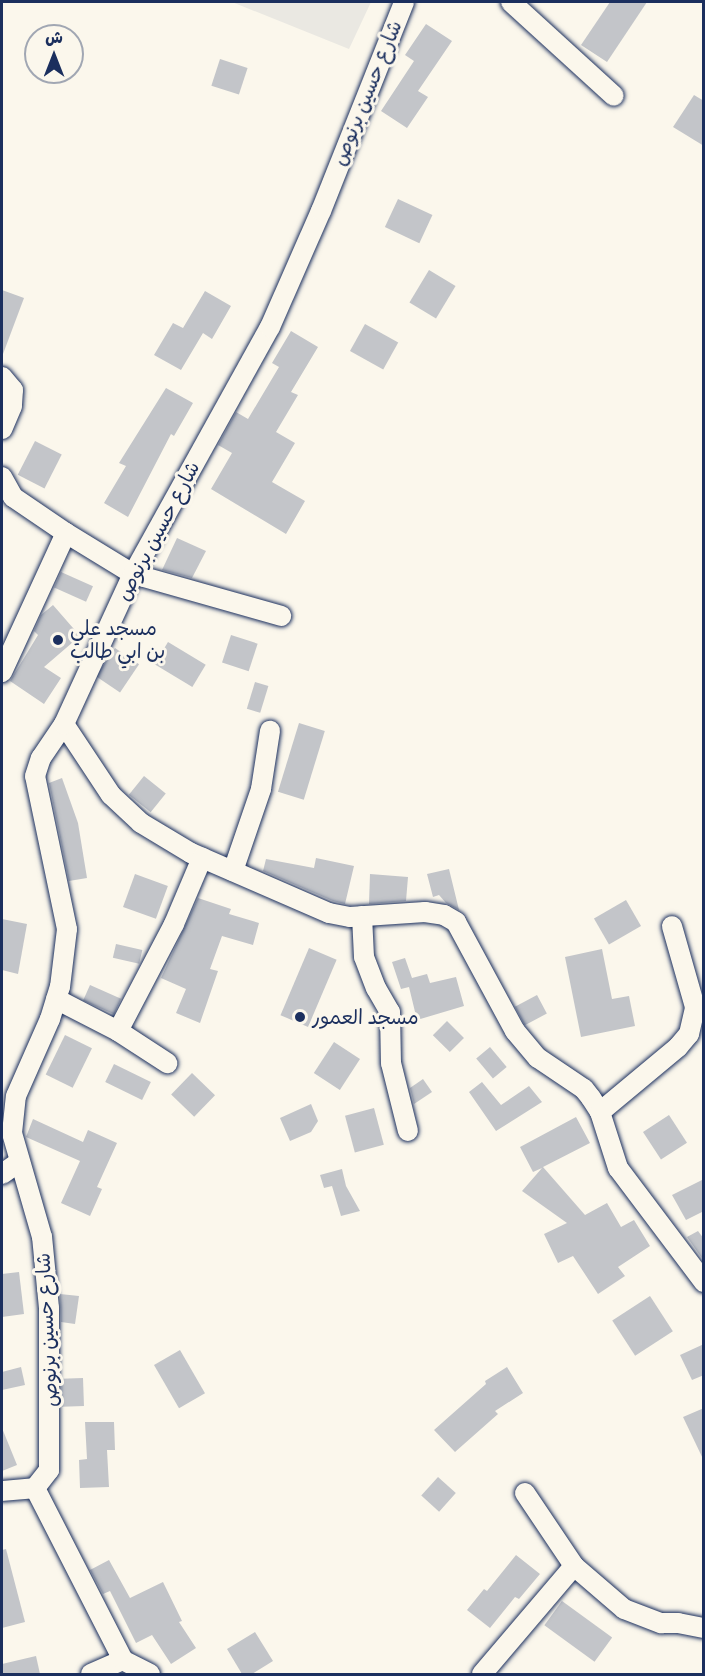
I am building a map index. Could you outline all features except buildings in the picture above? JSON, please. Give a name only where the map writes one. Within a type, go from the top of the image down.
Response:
[{"type":"street","name":"شارع حسين برنوص","points":[[34,1488],[49,1470],[49,1308],[42,1237],[12,1133],[16,1096],[60,987],[67,929],[35,776],[41,758],[64,724],[133,574],[270,327],[321,211],[404,2]]},
{"type":"street","points":[[511,2],[614,96]]},
{"type":"street","points":[[2,377],[13,390],[12,406],[2,429]]},
{"type":"street","points":[[2,477],[13,496],[66,533],[133,574],[281,616]]},
{"type":"street","points":[[2,672],[66,533]]},
{"type":"street","points":[[64,724],[111,795],[141,823],[202,858],[329,913],[362,916],[425,912],[444,915],[456,922],[514,1031],[538,1058],[584,1089],[600,1112],[618,1168],[704,1282]]},
{"type":"street","points":[[233,871],[261,789],[270,731]]},
{"type":"street","points":[[118,1031],[174,924],[202,858]]},
{"type":"street","points":[[362,916],[364,957],[376,988],[390,1012],[391,1063],[408,1131]]},
{"type":"street","points":[[600,1112],[678,1047],[690,1034],[695,1007],[672,926]]},
{"type":"street","points":[[56,999],[118,1031],[166,1063]]},
{"type":"street","points":[[2,1174],[19,1162]]},
{"type":"street","points":[[2,1491],[34,1488],[123,1660],[150,1674]]},
{"type":"street","points":[[525,1492],[574,1566],[624,1609],[652,1620],[704,1628]]},
{"type":"street","points":[[482,1674],[574,1566]]},
{"type":"street","points":[[91,1674],[123,1660]]},
{"type":"shaded area","points":[[232,2],[371,2],[349,49]]},
{"type":"place","name":"مسجد علي بن ابي طالب","points":[[58,640]]},
{"type":"place","name":"مسجد العمور","points":[[300,1017]]}]
